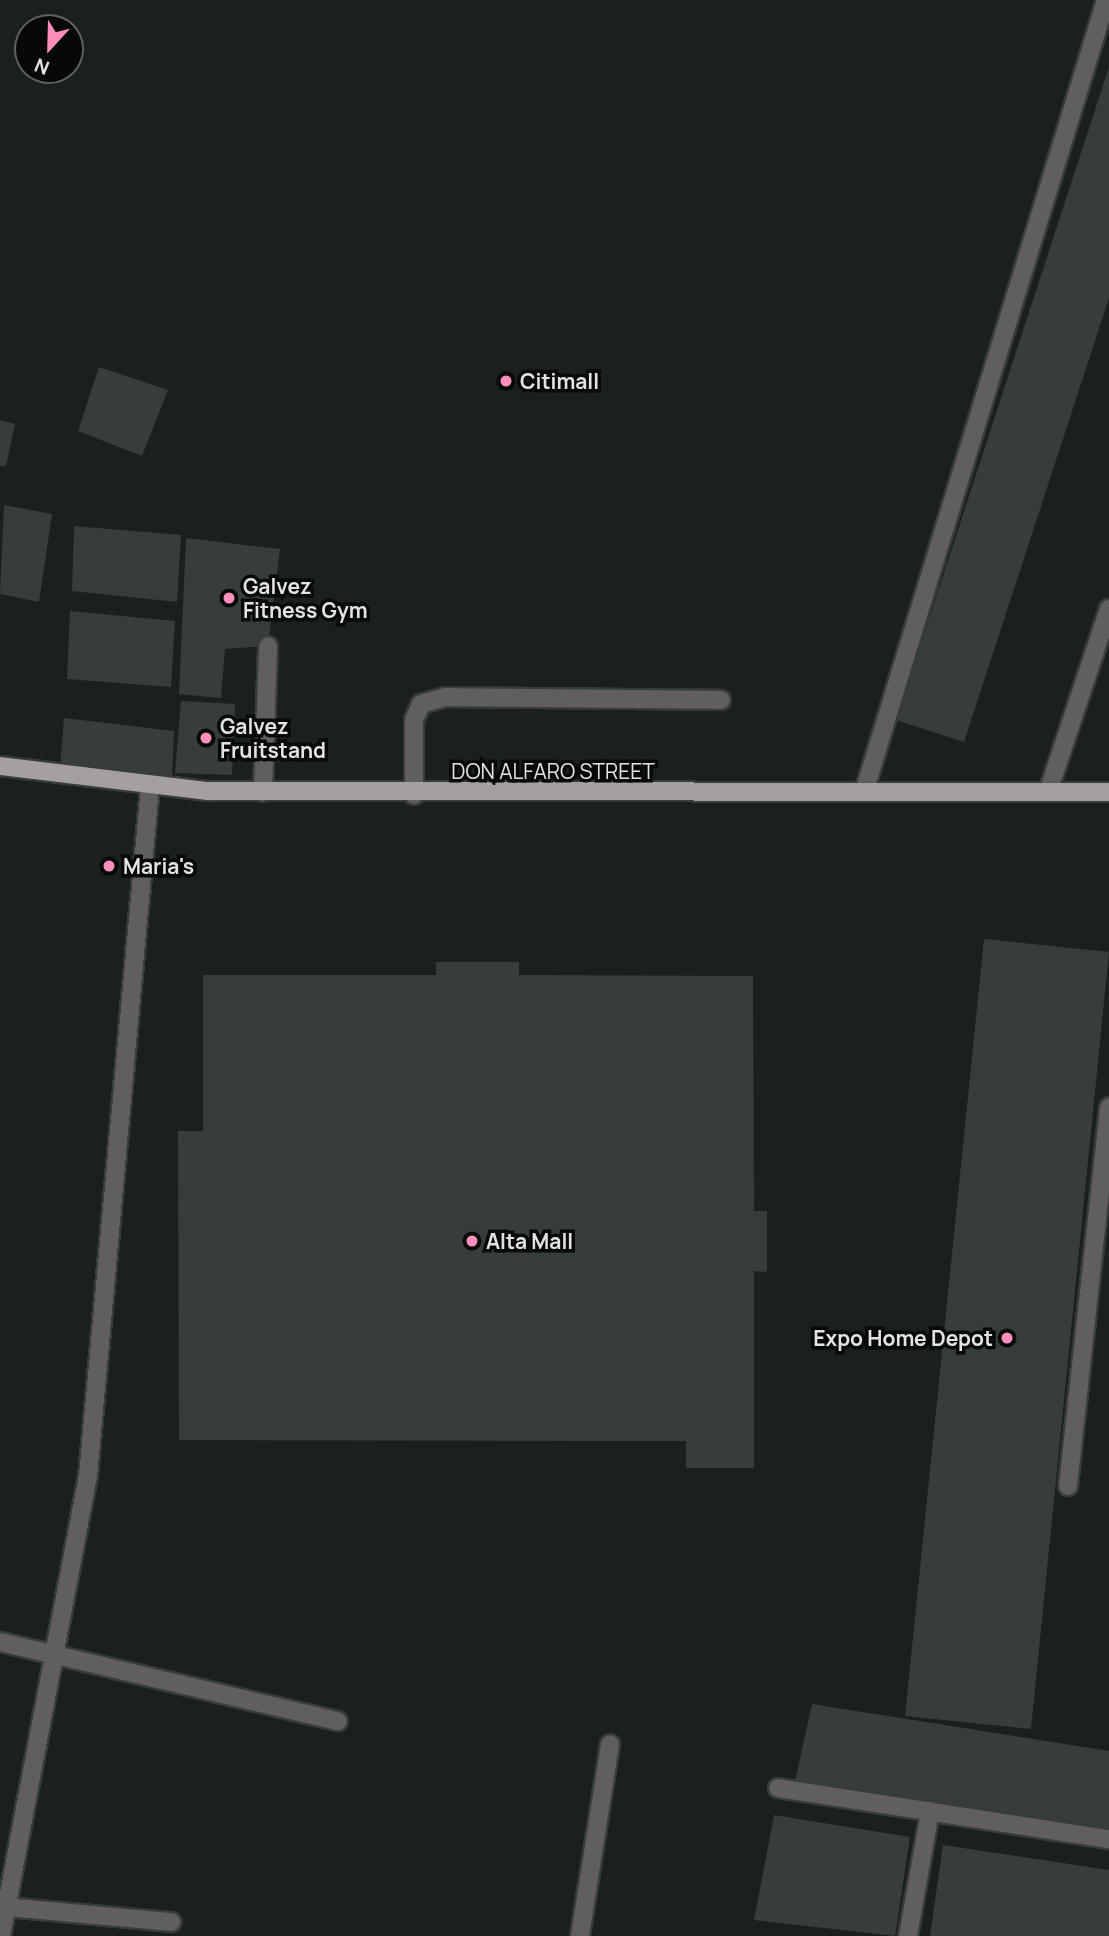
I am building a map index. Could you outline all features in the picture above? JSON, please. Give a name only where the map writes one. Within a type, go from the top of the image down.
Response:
[{"type":"main road","name":"DON ALFARO STREET","points":[[0,766],[150,787],[262,792],[414,795],[1109,792]]},
{"type":"street","points":[[864,792],[1106,0]]},
{"type":"street","points":[[1048,792],[1109,609]]},
{"type":"street","points":[[262,792],[268,646]]},
{"type":"street","points":[[414,795],[414,720],[421,704],[445,698],[721,700]]},
{"type":"street","points":[[1,1936],[57,1657],[88,1476],[150,787]]},
{"type":"street","points":[[1068,1486],[1109,1107]]},
{"type":"street","points":[[0,1642],[338,1721]]},
{"type":"street","points":[[580,1936],[610,1744]]},
{"type":"street","points":[[778,1788],[1109,1839]]},
{"type":"street","points":[[908,1936],[930,1811]]},
{"type":"street","points":[[6,1907],[171,1922]]},
{"type":"building","points":[[1109,67],[1109,298],[964,742],[896,720]]},
{"type":"building","points":[[99,367],[168,390],[142,456],[78,431]]},
{"type":"building","points":[[0,420],[15,424],[6,466],[0,466]]},
{"type":"building","points":[[4,505],[52,514],[39,602],[0,594]]},
{"type":"building","points":[[74,526],[181,535],[177,602],[72,591]]},
{"type":"building","name":"Galvez Fitness Gym","points":[[186,538],[280,549],[268,646],[225,649],[221,698],[179,694]]},
{"type":"building","points":[[70,611],[175,621],[171,687],[67,679]]},
{"type":"building","name":"Galvez Fruitstand","points":[[181,701],[235,704],[232,775],[175,773]]},
{"type":"building","points":[[64,718],[174,731],[172,777],[60,767]]},
{"type":"building","name":"Expo Home Depot","points":[[984,939],[1109,952],[1031,1729],[905,1716]]},
{"type":"building","name":"Alta Mall","points":[[436,962],[519,962],[519,975],[753,976],[754,1211],[767,1211],[767,1272],[754,1271],[754,1468],[686,1468],[686,1441],[179,1440],[178,1131],[203,1131],[203,975],[436,975]]},
{"type":"building","points":[[812,1704],[1109,1751],[1109,1835],[793,1790]]},
{"type":"building","points":[[774,1815],[910,1837],[895,1936],[754,1920]]},
{"type":"building","points":[[943,1845],[1109,1870],[1109,1936],[930,1936]]},
{"type":"place","name":"Citimall","points":[[506,381]]},
{"type":"place","name":"Galvez Fitness Gym","points":[[229,598]]},
{"type":"place","name":"Galvez Fruitstand","points":[[206,738]]},
{"type":"place","name":"Maria's","points":[[109,866]]},
{"type":"place","name":"Alta Mall","points":[[472,1241]]},
{"type":"place","name":"Expo Home Depot","points":[[1007,1338]]}]
